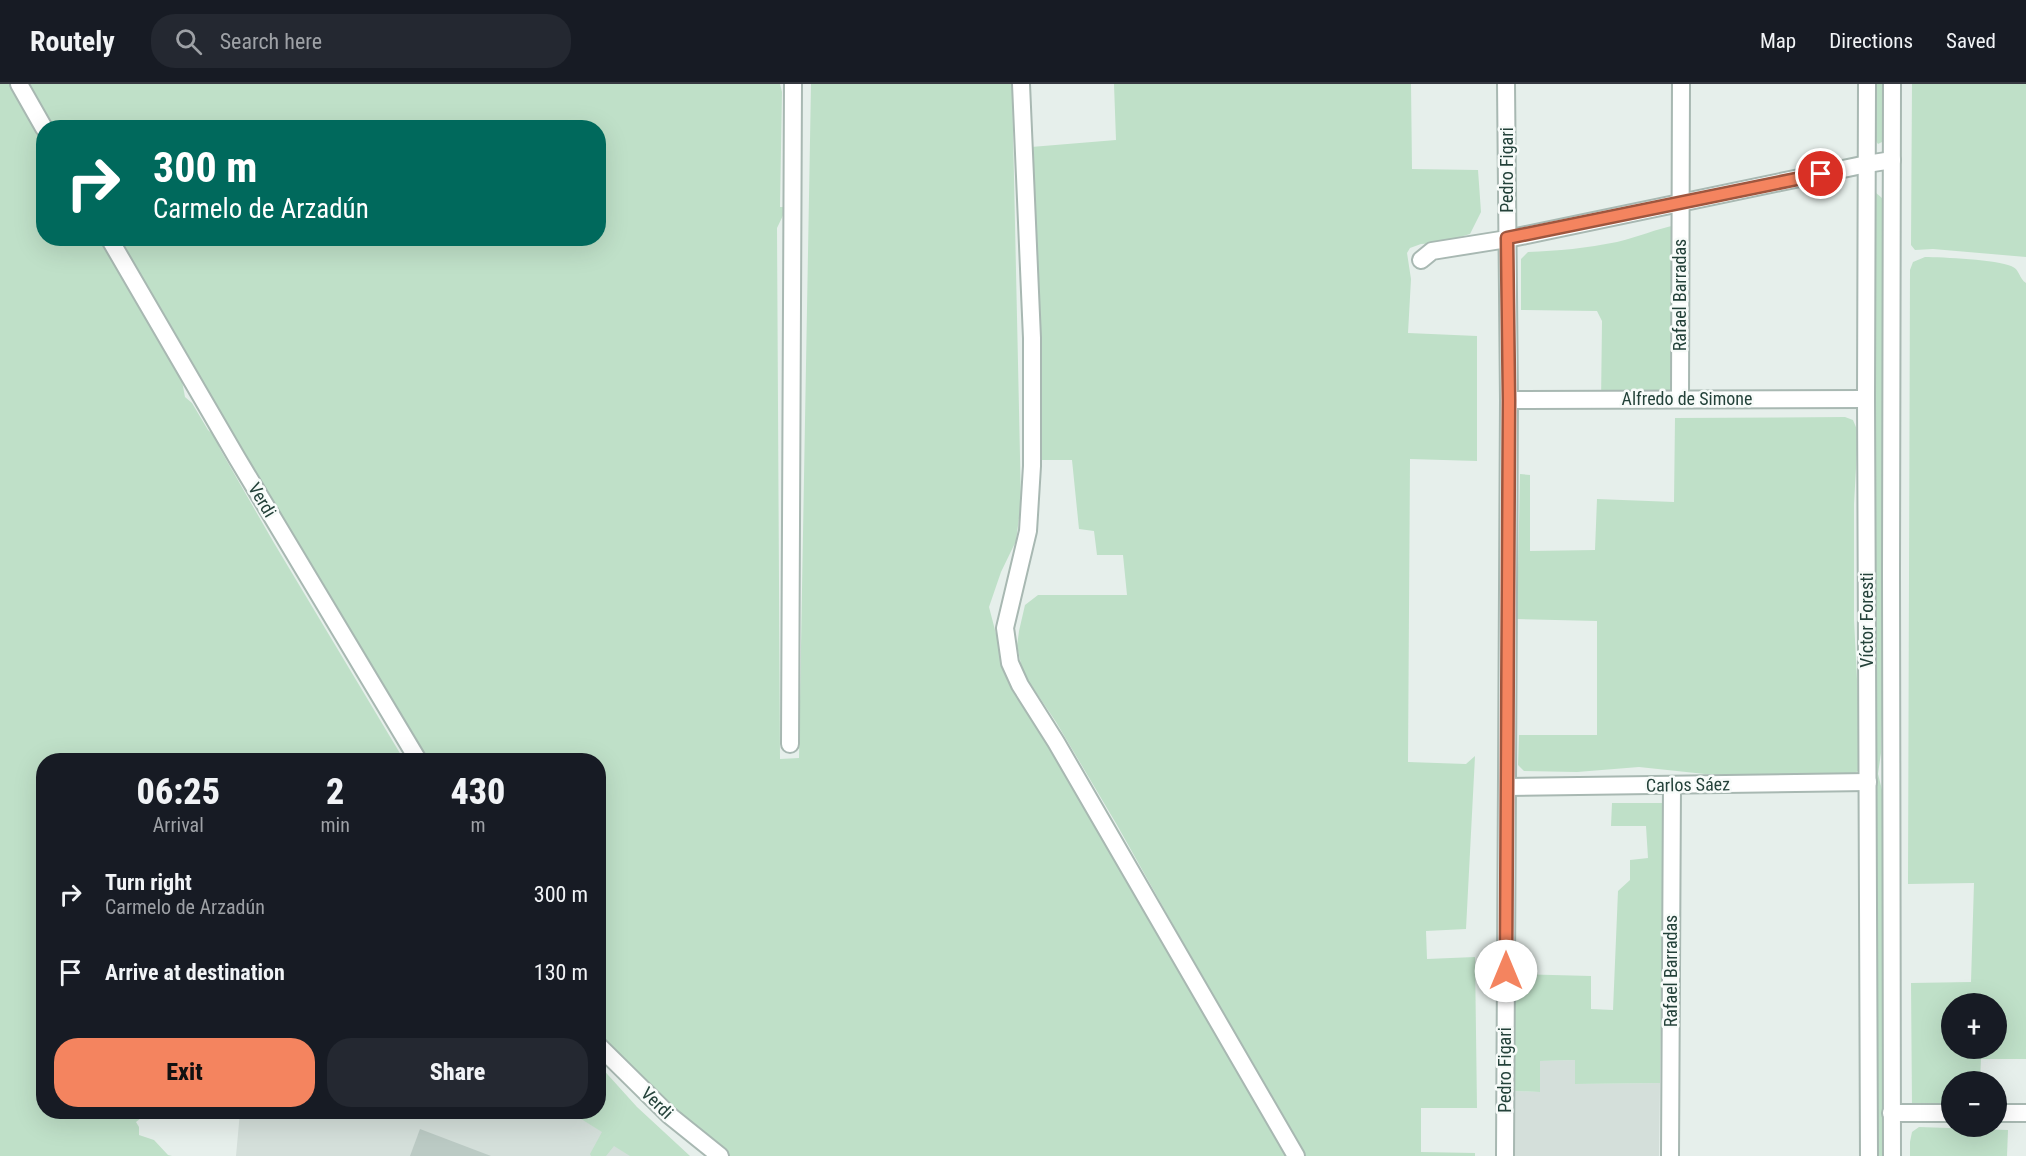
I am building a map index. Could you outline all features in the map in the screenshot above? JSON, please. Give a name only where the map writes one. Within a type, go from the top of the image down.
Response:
[{"type":"street","points":[[19,84],[39,120]]},
{"type":"street","points":[[790,744],[793,84]]},
{"type":"street","points":[[1021,84],[1032,338],[1032,466],[1028,531],[1005,628],[1010,663],[1020,685],[1296,1156]]},
{"type":"street","name":"Pedro Figari","points":[[1505,1156],[1509,400],[1506,84]]},
{"type":"street","name":"Rafael Barradas","points":[[1680,399],[1681,84]]},
{"type":"street","name":"Víctor Foresti","points":[[1868,84],[1866,399],[1869,1156]]},
{"type":"street","name":"Víctor Foresti","points":[[1892,84],[1892,1156]]},
{"type":"street","points":[[1421,260],[1432,251],[1507,238],[1892,160]]},
{"type":"street","name":"Verdi","points":[[114,246],[237,458],[414,753]]},
{"type":"street","name":"Alfredo de Simone","points":[[1509,400],[1866,399]]},
{"type":"street","name":"Carlos Sáez","points":[[1507,787],[1868,782]]},
{"type":"street","name":"Rafael Barradas","points":[[1670,1156],[1672,785]]},
{"type":"street","name":"Verdi","points":[[606,1053],[669,1115],[720,1156]]},
{"type":"street","points":[[1891,1113],[1941,1113]]},
{"type":"street","points":[[2007,1113],[2026,1113]]},
{"type":"shaded area","points":[[1575,1060],[1575,1084],[1660,1083],[1659,1156],[1513,1156],[1515,1091],[1540,1092],[1540,1061]]},
{"type":"shaded area","points":[[606,1117],[670,1156],[236,1156],[239,1119],[606,1119]]},
{"type":"green space","points":[[0,84],[9,84],[36,132],[36,246],[104,246],[182,381],[185,397],[192,403],[208,430],[216,437],[220,449],[274,543],[400,753],[36,753],[36,1119],[140,1119],[136,1122],[139,1135],[154,1140],[168,1155],[172,1156],[0,1156]]},
{"type":"green space","points":[[26,84],[780,84],[782,92],[780,207],[787,207],[777,228],[780,759],[799,758],[811,84],[1012,84],[1021,503],[1016,541],[1001,572],[989,607],[1001,653],[1063,768],[1286,1156],[717,1156],[606,1052],[606,753],[422,753],[121,246],[606,246],[606,120],[47,120]]},
{"type":"green space","points":[[1114,84],[1411,84],[1412,169],[1478,170],[1481,212],[1470,234],[1439,243],[1421,244],[1410,248],[1407,253],[1411,279],[1408,333],[1477,336],[1477,461],[1410,459],[1408,762],[1466,764],[1475,756],[1466,929],[1426,931],[1427,959],[1475,957],[1477,1108],[1421,1108],[1421,1152],[1475,1153],[1475,1156],[1303,1156],[1117,825],[1056,722],[1023,673],[1017,646],[1019,631],[1025,605],[1038,595],[1127,595],[1123,555],[1097,555],[1094,531],[1079,529],[1072,460],[1039,460],[1031,147],[1116,140]]},
{"type":"green space","points":[[1874,84],[1883,84],[1882,142],[1878,144],[1874,138]]},
{"type":"green space","points":[[1912,84],[2026,84],[2026,257],[1933,249],[1915,250],[1911,245]]},
{"type":"green space","points":[[1876,193],[1882,198],[1883,672],[1881,753],[1878,774],[1882,790],[1884,1156],[1877,1156],[1869,196]]},
{"type":"green space","points":[[1676,225],[1672,406],[1660,408],[1601,404],[1602,321],[1597,311],[1521,310],[1521,259],[1528,252],[1606,244]]},
{"type":"green space","points":[[1925,257],[1994,262],[2014,267],[2026,283],[2026,1059],[2007,1059],[2007,993],[1941,993],[1941,1059],[1981,1059],[1980,1071],[1941,1071],[1941,1106],[1912,1106],[1911,983],[1971,982],[1974,883],[1908,884],[1910,270],[1913,262]]},
{"type":"green space","points":[[1845,417],[1853,420],[1858,432],[1854,504],[1854,620],[1860,770],[1851,775],[1705,774],[1639,767],[1577,772],[1524,771],[1518,765],[1519,735],[1597,735],[1597,621],[1517,619],[1520,474],[1530,475],[1530,551],[1595,550],[1597,499],[1674,502],[1675,418]]},
{"type":"green space","points":[[1612,803],[1665,803],[1660,1083],[1575,1084],[1575,1060],[1540,1061],[1540,1092],[1515,1091],[1514,974],[1591,976],[1591,1009],[1613,1010],[1618,891],[1630,880],[1630,860],[1648,858],[1646,826],[1611,826]]},
{"type":"green space","points":[[606,1073],[637,1107],[690,1156],[630,1156],[614,1146],[606,1156],[591,1156],[602,1132],[581,1119],[606,1119]]},
{"type":"green space","points":[[1919,1127],[1941,1128],[1941,1137],[2007,1137],[2008,1130],[2007,1156],[1910,1156],[1912,1132]]},
{"type":"building","points":[[420,1129],[491,1156],[410,1156]]},
{"type":"route","points":[[1506,971],[1509,400],[1507,238],[1821,174]]}]
